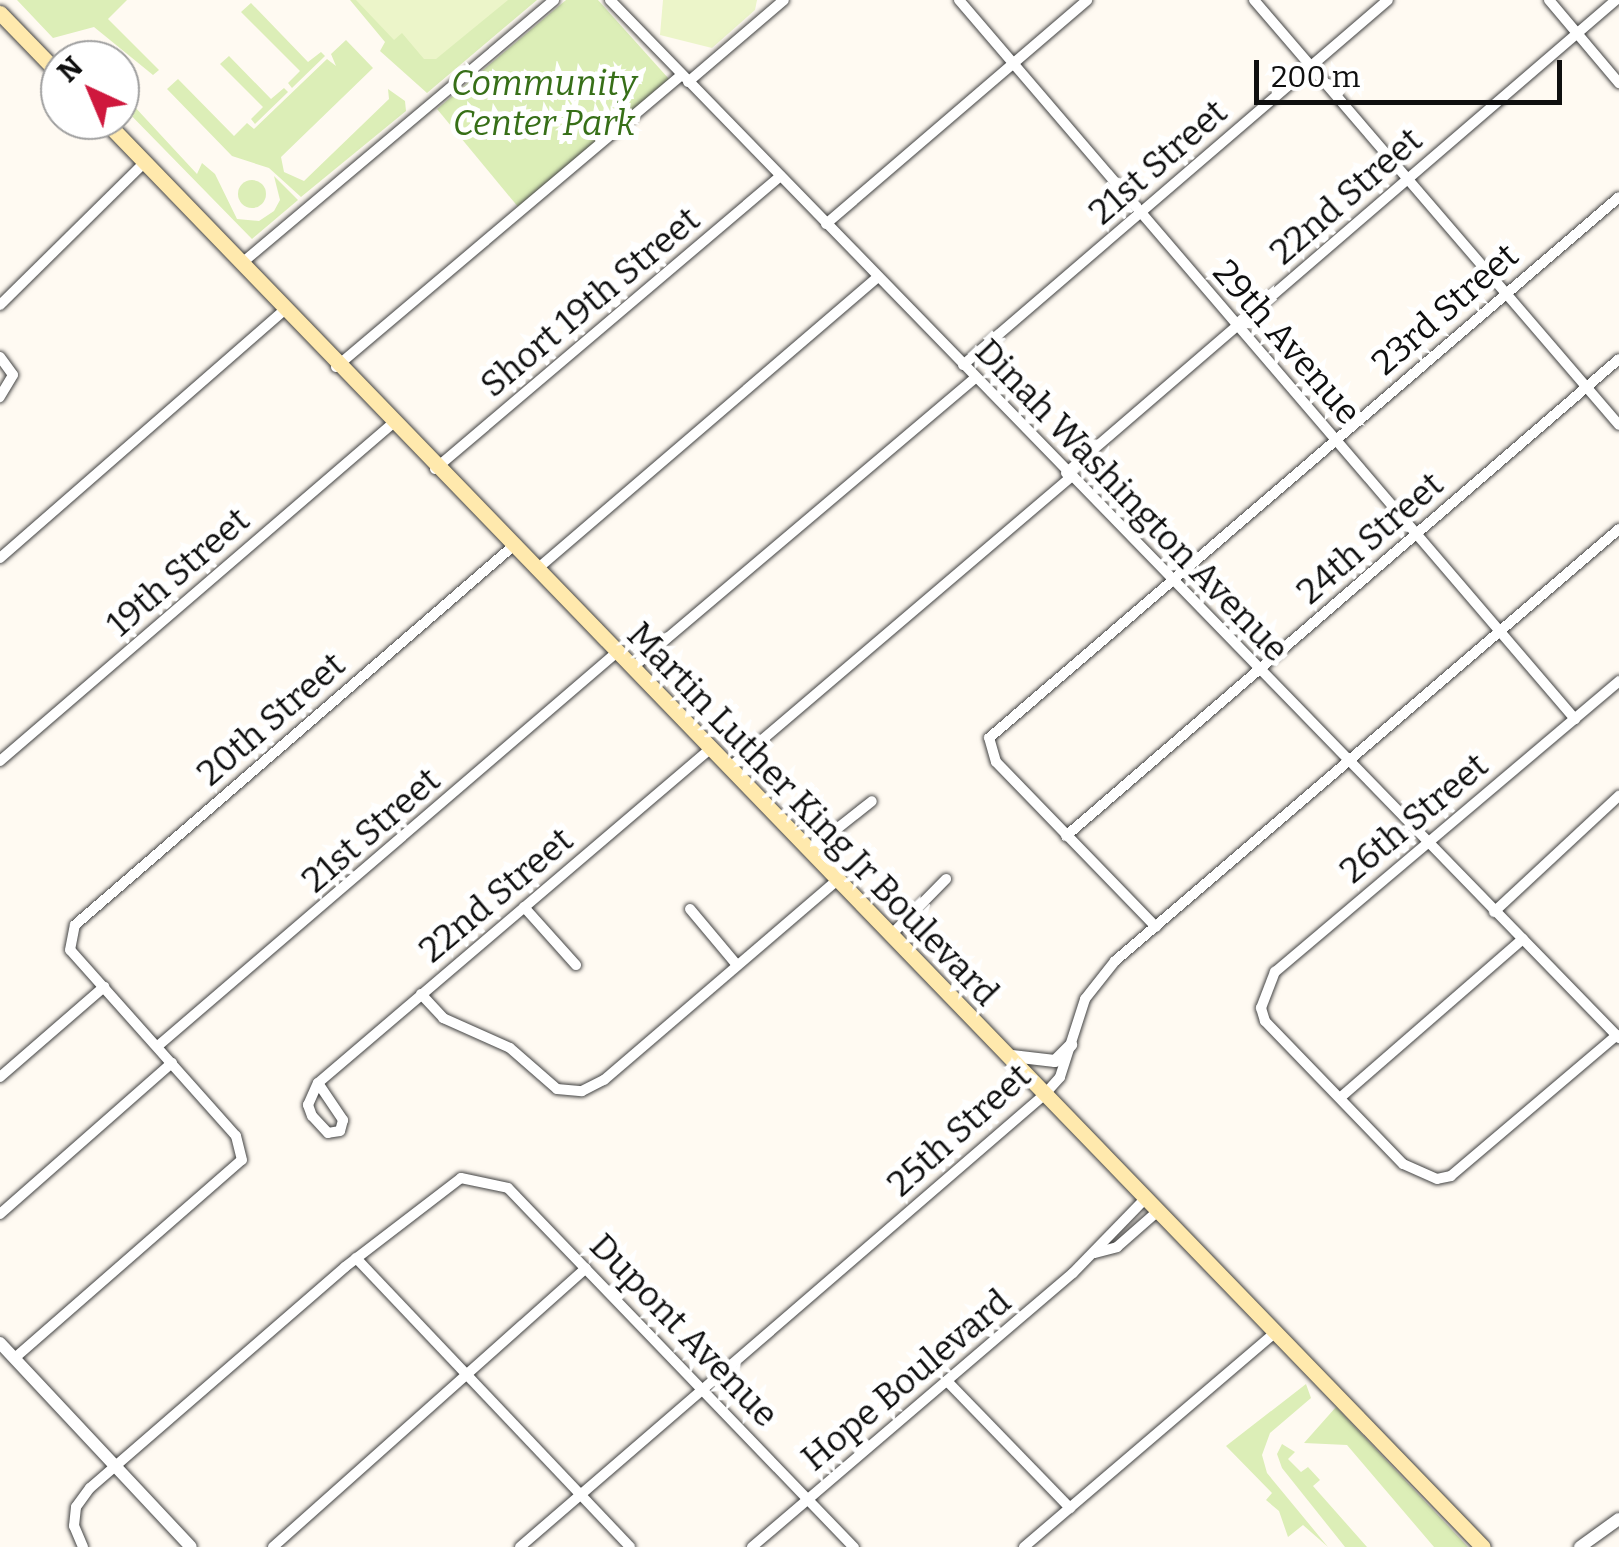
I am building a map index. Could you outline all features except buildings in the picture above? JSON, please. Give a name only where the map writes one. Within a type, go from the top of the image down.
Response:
[{"type":"main road","points":[[0,14],[40,55]]},
{"type":"main road","name":"Martin Luther King Jr Boulevard","points":[[124,140],[336,367],[1483,1547]]},
{"type":"street","points":[[242,263],[554,0]]},
{"type":"street","name":"Dinah Washington Avenue","points":[[610,0],[1346,761],[1618,1036]]},
{"type":"street","points":[[336,367],[784,0]]},
{"type":"street","name":"29th Avenue","points":[[959,0],[1575,718]]},
{"type":"street","points":[[826,224],[1087,0]]},
{"type":"street","points":[[1254,0],[1619,425]]},
{"type":"street","name":"21st Street","points":[[963,365],[1388,0]]},
{"type":"street","points":[[1549,0],[1619,83]]},
{"type":"street","name":"22nd Street","points":[[728,768],[1616,0]]},
{"type":"street","points":[[0,304],[145,162]]},
{"type":"street","name":"Short 19th Street","points":[[436,470],[780,176]]},
{"type":"street","name":"23rd Street","points":[[1066,836],[996,762],[989,738],[1619,197]]},
{"type":"street","points":[[536,570],[878,277]]},
{"type":"street","points":[[0,558],[284,310]]},
{"type":"street","points":[[0,358],[13,375],[12,386],[0,397]]},
{"type":"street","name":"24th Street","points":[[1066,836],[1619,359]]},
{"type":"street","points":[[632,668],[975,378]]},
{"type":"street","name":"19th Street","points":[[0,761],[392,424]]},
{"type":"street","name":"25th Street","points":[[520,1547],[1044,1095],[1071,1045],[1091,988],[1346,761],[1619,529]]},
{"type":"street","name":"20th Street","points":[[104,987],[70,950],[69,936],[512,547]]},
{"type":"street","name":"21st Street","points":[[159,1045],[616,654]]},
{"type":"street","name":"26th Street","points":[[1341,1097],[1265,1021],[1260,1008],[1275,972],[1619,681]]},
{"type":"street","name":"22nd Street","points":[[318,1083],[710,748]]},
{"type":"street","points":[[1494,912],[1619,796]]},
{"type":"street","points":[[809,851],[872,800]]},
{"type":"street","points":[[1066,836],[1156,927]]},
{"type":"street","points":[[890,936],[946,879]]},
{"type":"street","points":[[422,994],[443,1018],[510,1048],[565,1091],[582,1091],[604,1080],[836,881]]},
{"type":"street","points":[[524,907],[576,965]]},
{"type":"street","points":[[690,909],[737,965]]},
{"type":"street","points":[[1523,939],[1341,1097],[1403,1164],[1425,1177],[1451,1176],[1618,1036]]},
{"type":"street","points":[[0,1077],[104,987],[159,1045],[242,1147],[234,1170],[17,1356]]},
{"type":"street","points":[[1002,1052],[1043,1063],[1071,1045]]},
{"type":"street","points":[[0,1214],[172,1063]]},
{"type":"street","points":[[318,1083],[343,1120],[340,1131],[328,1133],[312,1116],[308,1105],[318,1083]]},
{"type":"street","name":"Dupont Avenue","points":[[356,1258],[460,1178],[508,1188],[854,1547]]},
{"type":"street","name":"Hope Boulevard","points":[[752,1547],[1094,1254],[1145,1199]]},
{"type":"street","name":"Hope Boulevard","points":[[1094,1254],[1117,1247],[1157,1212]]},
{"type":"street","points":[[84,1547],[74,1526],[76,1507],[115,1466],[356,1258],[630,1547]]},
{"type":"street","points":[[274,1547],[468,1378],[586,1268]]},
{"type":"street","points":[[1024,1547],[1274,1333]]},
{"type":"street","points":[[0,1343],[17,1356],[191,1547]]},
{"type":"street","points":[[947,1381],[1070,1508]]},
{"type":"street","points":[[1580,1547],[1619,1519]]},
{"type":"green space","points":[[17,0],[127,0],[108,19],[129,40],[110,40],[94,27],[53,38]]},
{"type":"green space","points":[[350,0],[537,0],[427,93],[380,51],[385,42]]},
{"type":"green space","points":[[356,0],[508,0],[436,59],[424,59],[402,33],[394,40]]},
{"type":"green space","name":"Community Center Park","points":[[566,0],[598,0],[669,79],[519,208],[437,109]]},
{"type":"green space","points":[[663,0],[757,0],[755,10],[712,48],[660,35]]},
{"type":"green space","points":[[251,3],[308,62],[321,52],[325,56],[292,88],[288,83],[300,71],[241,12]]},
{"type":"green space","points":[[346,40],[373,68],[281,157],[284,172],[304,181],[389,99],[388,89],[405,101],[406,111],[301,197],[269,168],[232,156],[167,89],[178,79],[234,136],[247,123],[254,129],[327,59],[336,66],[331,54]]},
{"type":"green space","points":[[140,51],[159,70],[153,75],[140,64]]},
{"type":"green space","points":[[229,56],[271,99],[284,88],[288,92],[255,124],[251,119],[263,107],[220,64]]},
{"type":"green space","points":[[140,113],[197,174],[202,163],[215,174],[237,219],[259,221],[274,211],[280,200],[274,176],[298,200],[252,239],[140,124]]},
{"type":"green space","points":[[252,180],[262,184],[266,194],[262,204],[252,208],[242,204],[238,194],[242,184]]},
{"type":"green space","points":[[1306,1384],[1311,1398],[1270,1433],[1262,1455],[1267,1473],[1328,1547],[1303,1525],[1288,1537],[1279,1511],[1266,1500],[1272,1493],[1226,1446]]},
{"type":"green space","points":[[1336,1407],[1468,1547],[1434,1547],[1347,1445],[1304,1443]]},
{"type":"green space","points":[[1282,1444],[1295,1452],[1288,1459],[1301,1472],[1308,1467],[1320,1480],[1313,1486],[1367,1547],[1345,1547],[1282,1468],[1277,1454]]}]
